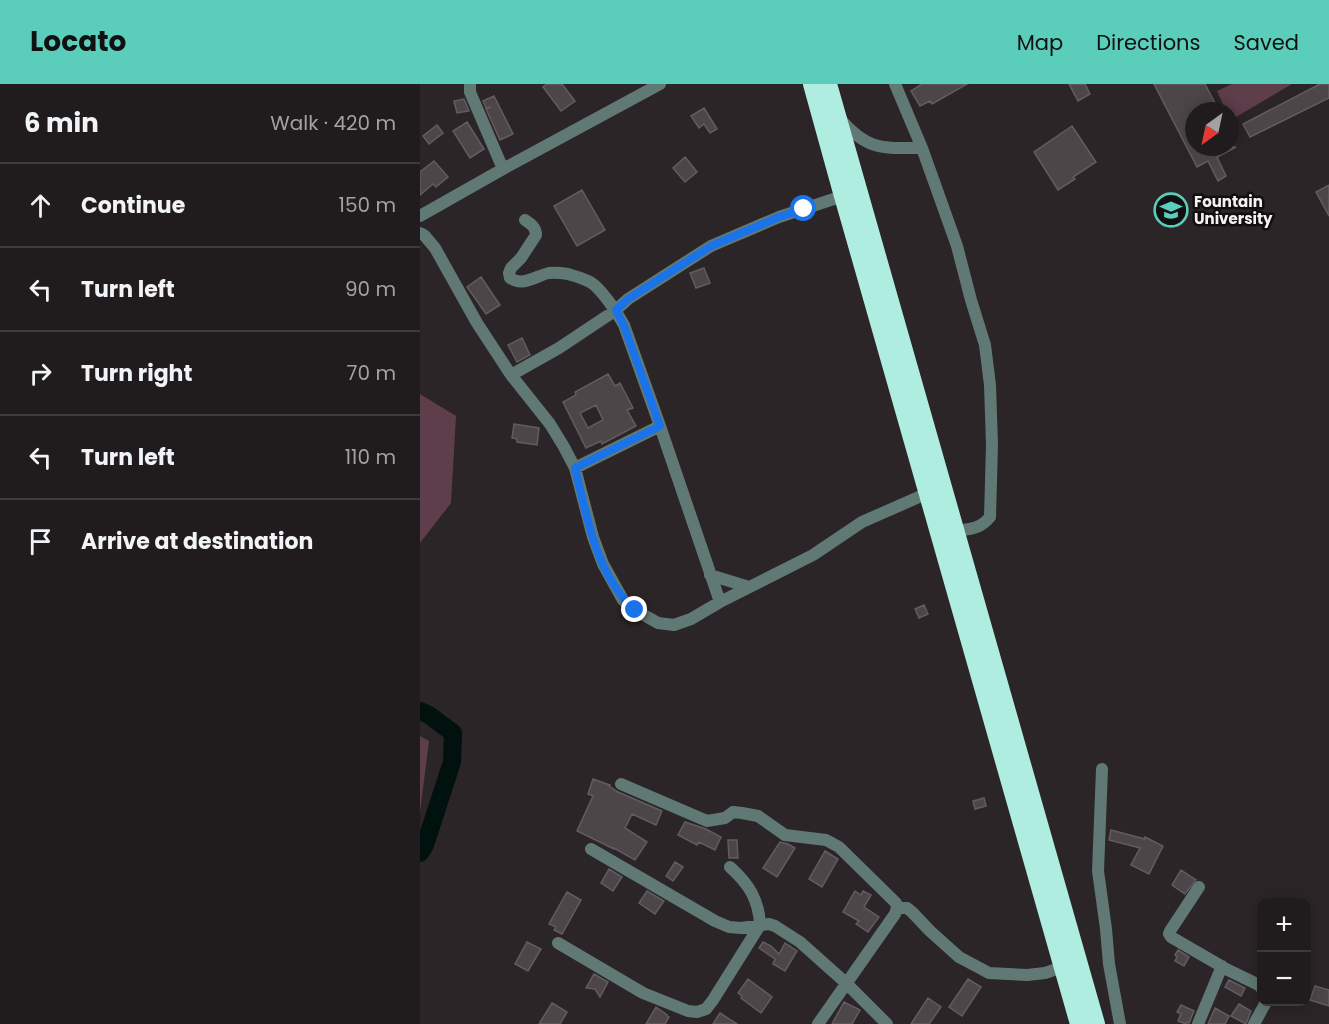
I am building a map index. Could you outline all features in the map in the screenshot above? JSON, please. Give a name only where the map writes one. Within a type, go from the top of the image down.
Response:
[{"type":"highway","points":[[812,84],[1079,1024]]},
{"type":"highway","points":[[828,84],[1096,1024]]},
{"type":"street","points":[[470,84],[470,92],[503,169]]},
{"type":"street","points":[[420,216],[660,84]]},
{"type":"street","points":[[895,84],[922,148],[957,246],[985,345],[990,385],[992,445],[990,517],[983,525],[956,531]]},
{"type":"street","points":[[837,115],[862,140],[879,147],[922,148]]},
{"type":"street","points":[[512,375],[559,348],[616,310],[628,299],[711,246],[779,217],[843,196]]},
{"type":"street","points":[[525,220],[532,224],[536,235],[521,258],[511,268],[510,278],[519,282],[560,272],[574,276],[592,282],[616,310],[624,326],[660,426],[720,602]]},
{"type":"street","points":[[420,233],[435,248],[477,323],[512,375],[550,424],[575,468],[593,537],[603,564],[623,600],[658,623],[674,625],[691,620],[720,602],[813,555],[862,522],[928,493]]},
{"type":"street","points":[[575,468],[660,426]]},
{"type":"street","points":[[710,575],[749,587]]},
{"type":"street","points":[[1102,769],[1098,871],[1109,964],[1120,1024]]},
{"type":"street","points":[[621,784],[708,821],[725,818],[734,812],[742,813],[758,816],[785,835],[826,840],[849,856],[896,903],[897,908]]},
{"type":"street","points":[[591,849],[729,927],[741,928],[769,924],[775,926],[800,942],[887,1024]]},
{"type":"street","points":[[558,943],[643,993],[688,1011],[697,1012],[706,1009],[760,925],[760,913],[756,901],[748,886],[730,867]]},
{"type":"street","points":[[1199,887],[1170,931],[1172,938],[1222,966],[1257,981]]},
{"type":"street","points":[[897,908],[907,908],[945,946],[959,957],[989,973],[1045,974],[1063,967]]},
{"type":"street","points":[[818,1024],[897,908]]},
{"type":"street","points":[[1198,1024],[1222,966]]},
{"type":"street","points":[[1254,1024],[1264,1006]]},
{"type":"shaded area","points":[[1232,84],[1292,84],[1239,115],[1239,102],[1222,102],[1217,91]]},
{"type":"shaded area","points":[[420,394],[456,416],[451,503],[420,543]]},
{"type":"shaded area","points":[[420,736],[429,741],[420,812]]},
{"type":"building","points":[[547,84],[562,84],[575,101],[561,111],[543,87]]},
{"type":"building","points":[[922,84],[967,84],[932,104],[930,101],[920,106],[911,91]]},
{"type":"building","points":[[1069,84],[1085,84],[1090,94],[1078,101]]},
{"type":"building","points":[[1154,84],[1205,84],[1214,102],[1185,102],[1185,144]]},
{"type":"building","points":[[1320,84],[1329,84],[1329,98],[1250,137],[1243,124]]},
{"type":"building","points":[[494,96],[513,134],[500,140],[486,109],[491,107],[486,108],[483,101]]},
{"type":"building","points":[[464,99],[469,111],[457,113],[454,101]]},
{"type":"building","points":[[704,108],[717,129],[710,133],[704,124],[699,128],[691,116]]},
{"type":"building","points":[[467,122],[484,149],[470,158],[453,131]]},
{"type":"building","points":[[437,125],[443,133],[429,144],[423,136]]},
{"type":"building","points":[[1072,126],[1096,162],[1058,190],[1034,152]]},
{"type":"building","points":[[1191,156],[1219,156],[1217,157],[1226,176],[1218,181],[1208,161],[1197,167]]},
{"type":"building","points":[[685,157],[697,172],[685,182],[673,168]]},
{"type":"building","points":[[434,161],[448,177],[436,187],[433,184],[420,195],[420,172]]},
{"type":"building","points":[[1329,185],[1329,216],[1316,192]]},
{"type":"building","points":[[582,190],[605,230],[577,246],[554,206]]},
{"type":"building","points":[[704,268],[710,283],[696,288],[690,273]]},
{"type":"building","points":[[481,277],[500,305],[486,314],[467,287]]},
{"type":"building","points":[[522,338],[530,355],[517,362],[508,345]]},
{"type":"building","points":[[608,374],[615,386],[620,383],[633,408],[627,410],[636,426],[602,444],[601,441],[586,448],[563,402],[576,395],[575,392]],"holes":[[[596,405],[603,420],[588,428],[580,413]]]},
{"type":"building","points":[[514,424],[539,428],[537,445],[517,442],[517,439],[512,438]]},
{"type":"building","points":[[924,605],[928,614],[919,618],[915,609]]},
{"type":"building","points":[[593,779],[662,811],[656,825],[632,814],[625,828],[647,842],[635,860],[577,831],[593,796],[588,794]]},
{"type":"building","points":[[984,798],[986,806],[975,809],[973,801]]},
{"type":"building","points":[[685,822],[721,837],[715,850],[699,842],[697,845],[678,835]]},
{"type":"building","points":[[1111,830],[1145,839],[1145,837],[1163,846],[1149,874],[1131,865],[1140,848],[1109,840]]},
{"type":"building","points":[[728,840],[737,840],[738,858],[729,858]]},
{"type":"building","points":[[780,842],[795,848],[777,877],[763,868]]},
{"type":"building","points":[[825,851],[838,859],[822,887],[809,879]]},
{"type":"building","points":[[675,862],[683,867],[673,881],[666,876]]},
{"type":"building","points":[[609,869],[622,877],[613,891],[601,883]]},
{"type":"building","points":[[1181,870],[1196,880],[1185,894],[1172,885]]},
{"type":"building","points":[[647,891],[664,901],[655,914],[639,903]]},
{"type":"building","points":[[855,891],[861,895],[863,891],[871,895],[864,907],[879,917],[868,932],[856,924],[859,921],[843,912]]},
{"type":"building","points":[[567,892],[581,900],[562,934],[554,930],[556,927],[549,924]]},
{"type":"building","points":[[527,942],[541,949],[528,971],[515,964]]},
{"type":"building","points":[[763,942],[779,954],[785,943],[797,951],[785,971],[773,964],[775,959],[759,948]]},
{"type":"building","points":[[1178,950],[1189,957],[1184,966],[1175,961]]},
{"type":"building","points":[[594,974],[608,982],[600,997],[595,989],[586,988]]},
{"type":"building","points":[[748,979],[772,997],[761,1013],[741,998],[742,996],[738,993]]},
{"type":"building","points":[[968,979],[981,987],[962,1016],[949,1007]]},
{"type":"building","points":[[1229,980],[1245,988],[1241,996],[1225,987]]},
{"type":"building","points":[[1315,986],[1329,990],[1329,1006],[1311,1000]]},
{"type":"building","points":[[928,998],[941,1007],[929,1024],[911,1024]]},
{"type":"building","points":[[844,1002],[860,1010],[852,1024],[832,1024]]},
{"type":"building","points":[[552,1003],[567,1012],[560,1024],[539,1024]]},
{"type":"building","points":[[1239,1004],[1251,1011],[1246,1024],[1231,1016]]},
{"type":"building","points":[[1181,1005],[1194,1011],[1189,1023],[1178,1021],[1181,1014],[1177,1012]]},
{"type":"building","points":[[656,1007],[669,1017],[665,1024],[646,1024]]},
{"type":"building","points":[[1215,1008],[1229,1016],[1225,1024],[1208,1024]]},
{"type":"building","points":[[720,1013],[737,1024],[713,1024]]},
{"type":"waterway","points":[[420,711],[453,733],[452,762],[425,845],[420,853]]},
{"type":"place","name":"Fountain University","points":[[1171,210]]},
{"type":"route","points":[[635,610],[623,600],[603,564],[593,537],[575,468],[660,426],[624,326],[616,310],[628,299],[711,246],[748,229],[804,209]]}]
